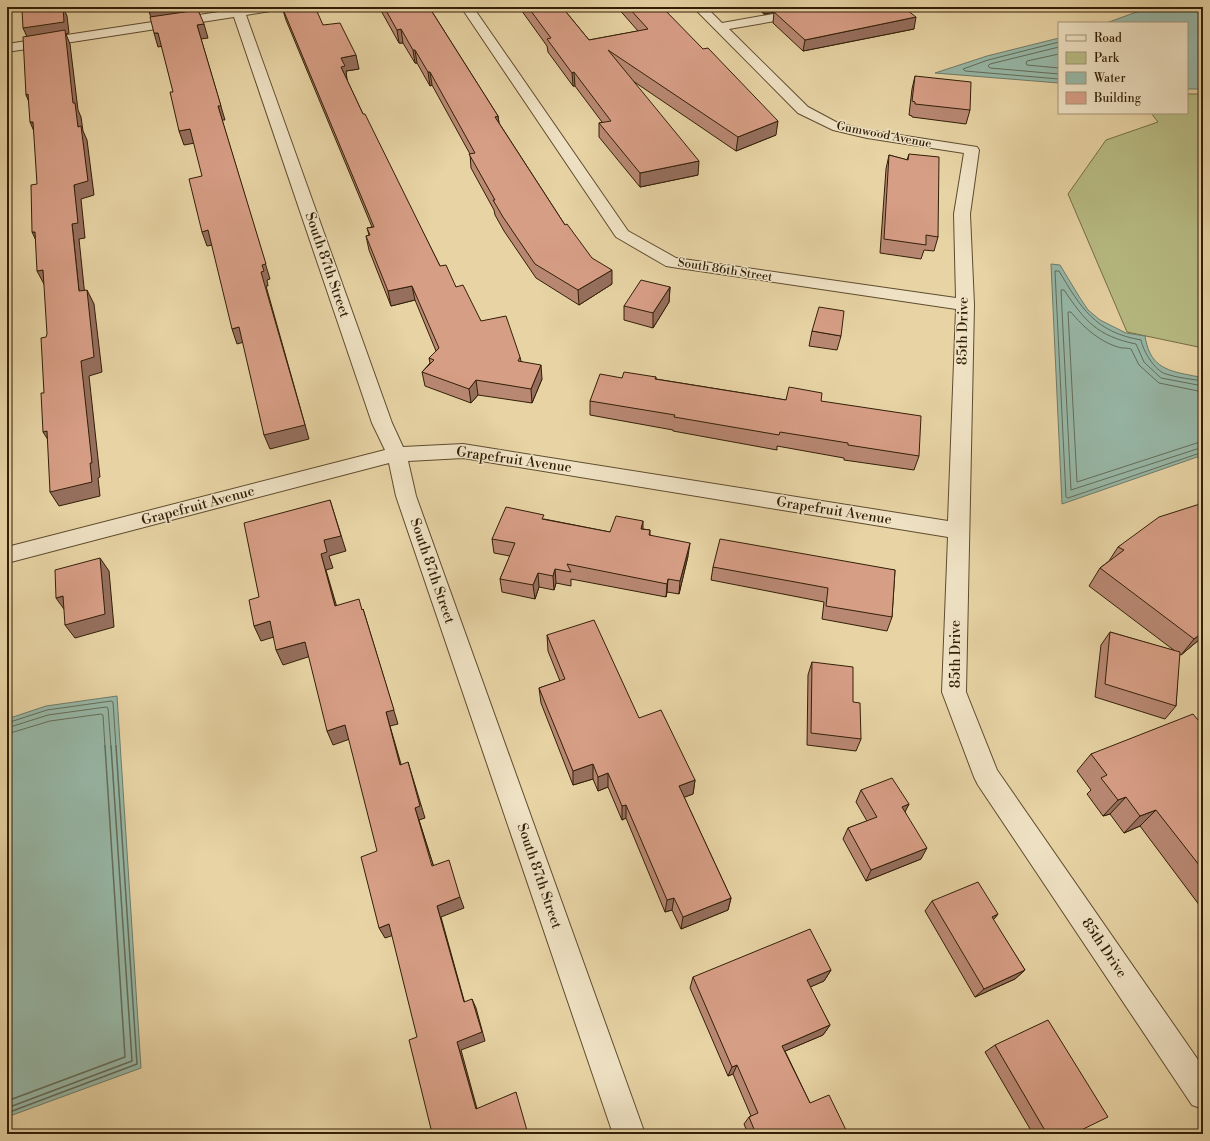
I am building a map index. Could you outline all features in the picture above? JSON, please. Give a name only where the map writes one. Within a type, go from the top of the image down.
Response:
[{"type":"street","points":[[7,48],[238,10],[272,7]]},
{"type":"street","name":"South 86th Street","points":[[466,7],[622,234],[672,262],[965,305]]},
{"type":"street","points":[[699,7],[721,27],[833,7]]},
{"type":"street","name":"South 87th Street","points":[[238,10],[382,423],[397,454],[406,496],[629,1134]]},
{"type":"street","name":"Gumwood Avenue","points":[[721,27],[803,110],[833,126],[867,134],[972,150],[962,214]]},
{"type":"street","name":"85th Drive","points":[[962,214],[965,305],[954,692],[988,777],[1203,1094]]},
{"type":"street","name":"Grapefruit Avenue","points":[[7,555],[397,454],[463,451],[958,531]]},
{"type":"green space","points":[[1188,94],[1203,94],[1203,348],[1127,332],[1068,194],[1106,140],[1158,122],[1152,114],[1188,114]]},
{"type":"water","points":[[1151,7],[1203,7],[1203,89],[1188,89],[1188,22],[1109,22]]},
{"type":"water","points":[[1058,38],[1058,83],[935,73],[987,56]]},
{"type":"water","points":[[1051,264],[1060,265],[1088,310],[1100,320],[1126,333],[1145,336],[1149,352],[1162,366],[1176,372],[1203,377],[1203,455],[1062,504]]},
{"type":"water","points":[[117,696],[141,1068],[7,1117],[7,719],[46,706]]},
{"type":"building","points":[[24,7],[63,7],[64,22],[23,28],[22,10],[25,10]]},
{"type":"building","points":[[282,7],[315,7],[323,25],[340,23],[356,55],[341,58],[345,66],[341,67],[363,114],[365,114],[440,266],[446,265],[456,287],[463,285],[481,321],[506,316],[520,357],[518,361],[541,365],[531,389],[476,380],[469,389],[422,372],[434,360],[429,358],[439,348],[412,286],[388,291],[366,236],[370,235],[367,228],[374,227]]},
{"type":"building","points":[[384,7],[429,7],[498,116],[495,117],[565,225],[567,224],[592,258],[612,270],[578,290],[535,264],[493,200],[495,200],[469,154],[475,153],[430,72],[428,72],[415,50],[413,50],[401,29],[397,30]]},
{"type":"building","points":[[528,7],[562,7],[589,40],[648,29],[628,7],[662,7],[703,49],[708,48],[778,121],[738,137],[608,50],[699,161],[640,173],[599,123],[611,121],[574,72],[572,73],[547,39],[551,38]]},
{"type":"building","points":[[800,7],[903,7],[916,17],[805,40],[774,12]]},
{"type":"building","points":[[198,10],[204,24],[197,25],[221,106],[218,106],[266,264],[262,265],[264,271],[261,272],[305,425],[264,435],[239,327],[232,329],[208,230],[202,232],[189,179],[202,176],[190,129],[179,131],[170,92],[173,92],[158,33],[154,33],[150,17]]},
{"type":"building","points":[[65,30],[73,103],[75,103],[78,127],[81,126],[88,181],[74,185],[78,223],[72,224],[79,291],[87,290],[94,357],[81,361],[92,463],[90,463],[92,482],[50,492],[47,431],[43,432],[41,393],[44,393],[41,338],[46,337],[47,334],[43,270],[37,271],[35,232],[32,232],[31,185],[37,184],[33,122],[30,122],[28,94],[26,95],[23,37]]},
{"type":"building","points":[[915,76],[971,82],[970,110],[915,104],[915,102],[912,101]]},
{"type":"building","points":[[909,154],[939,157],[938,237],[926,235],[926,245],[884,239],[889,155],[908,160]]},
{"type":"building","points":[[641,280],[670,287],[653,313],[624,306]]},
{"type":"building","points":[[819,307],[844,311],[841,336],[812,331]]},
{"type":"building","points":[[624,372],[656,377],[655,379],[786,400],[789,387],[822,393],[821,401],[921,416],[919,456],[848,445],[848,443],[780,432],[779,435],[674,417],[675,415],[590,401],[600,374],[622,378]]},
{"type":"building","points":[[330,500],[341,536],[324,540],[327,552],[321,554],[335,606],[359,599],[394,710],[386,712],[400,765],[408,762],[420,806],[415,808],[432,866],[449,860],[460,897],[437,906],[464,1002],[472,999],[482,1032],[457,1042],[476,1109],[516,1092],[528,1134],[420,1134],[431,1129],[409,1040],[417,1037],[389,924],[379,928],[361,857],[377,851],[345,725],[327,731],[305,642],[276,650],[270,621],[254,626],[249,600],[259,597],[244,523]]},
{"type":"building","points":[[1203,503],[1203,632],[1194,639],[1100,568],[1124,550],[1118,547],[1159,517]]},
{"type":"building","points":[[506,507],[544,515],[542,519],[610,532],[616,516],[643,521],[641,529],[650,530],[649,535],[690,543],[680,581],[668,579],[667,584],[567,564],[571,572],[555,569],[553,576],[538,573],[533,585],[500,579],[515,543],[492,539]]},
{"type":"building","points":[[720,539],[895,570],[892,617],[826,606],[828,588],[713,567]]},
{"type":"building","points":[[100,558],[105,614],[65,625],[63,596],[56,598],[55,570]]},
{"type":"building","points":[[594,620],[639,718],[661,710],[695,780],[679,786],[731,898],[683,917],[674,898],[667,900],[626,805],[622,806],[608,773],[598,777],[593,764],[573,771],[539,688],[565,679],[547,635]]},
{"type":"building","points":[[1110,632],[1180,652],[1176,706],[1105,684]]},
{"type":"building","points":[[812,662],[853,667],[853,702],[860,703],[861,739],[811,733]]},
{"type":"building","points":[[1193,714],[1203,726],[1203,870],[1156,810],[1140,816],[1126,797],[1118,800],[1101,778],[1107,775],[1091,754]]},
{"type":"building","points":[[892,778],[909,804],[902,807],[927,848],[871,870],[848,828],[877,817],[861,790]]},
{"type":"building","points":[[978,882],[998,914],[992,917],[1025,970],[984,989],[932,901]]},
{"type":"building","points":[[810,929],[831,970],[807,980],[830,1025],[782,1046],[810,1103],[829,1095],[847,1132],[842,1134],[756,1134],[749,1117],[758,1113],[737,1065],[732,1067],[693,977]]},
{"type":"building","points":[[1048,1020],[1108,1117],[1073,1134],[1047,1134],[995,1045]]}]
